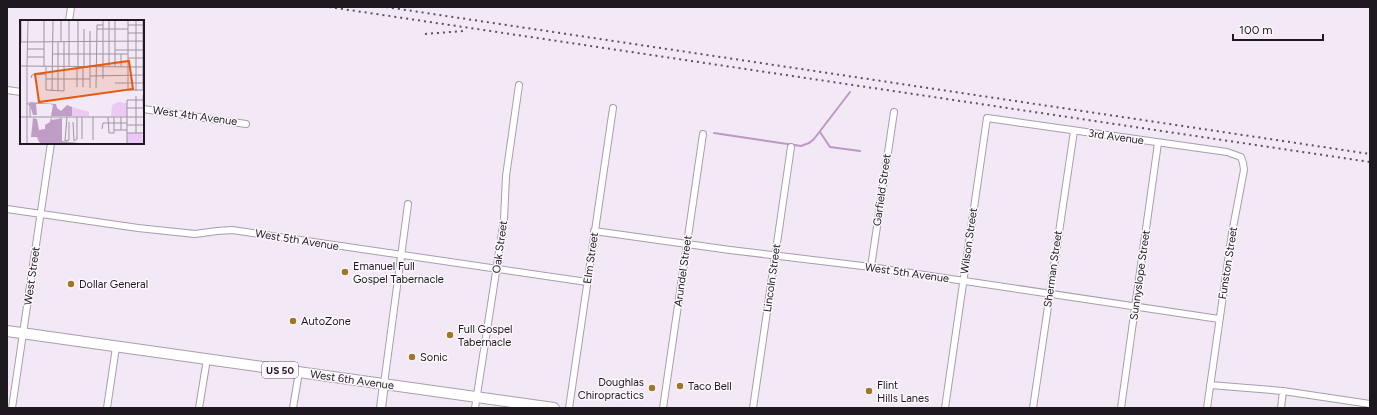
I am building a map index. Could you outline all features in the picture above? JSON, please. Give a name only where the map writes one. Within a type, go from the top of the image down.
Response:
[{"type":"main road","name":"West 6th Avenue","points":[[7,331],[554,408]]},
{"type":"street","points":[[69,20],[71,7]]},
{"type":"street","name":"Oak Street","points":[[475,408],[504,220],[506,176],[519,85]]},
{"type":"street","points":[[7,90],[20,92]]},
{"type":"street","name":"Elm Street","points":[[569,408],[613,108]]},
{"type":"street","name":"West 4th Avenue","points":[[144,109],[246,124]]},
{"type":"street","name":"Garfield Street","points":[[871,267],[894,112]]},
{"type":"street","name":"Wilson Street","points":[[945,408],[987,118],[1031,125]]},
{"type":"street","name":"3rd Avenue","points":[[1031,125],[1202,149]]},
{"type":"street","name":"Sherman Street","points":[[1033,408],[1074,131]]},
{"type":"street","name":"Arundel Street","points":[[663,408],[704,134]]},
{"type":"street","name":"Sunnyslope Street","points":[[1121,408],[1158,143]]},
{"type":"street","name":"West Street","points":[[12,408],[51,144]]},
{"type":"street","name":"Lincoln Street","points":[[752,408],[791,147]]},
{"type":"street","name":"Funston Street","points":[[1202,149],[1227,152],[1237,155],[1241,157],[1244,170],[1232,233],[1207,408]]},
{"type":"street","points":[[381,408],[408,204]]},
{"type":"street","name":"West 5th Avenue","points":[[7,209],[138,228],[195,234],[232,230],[587,282]]},
{"type":"street","name":"West 5th Avenue","points":[[594,231],[775,256],[871,267],[1219,319]]},
{"type":"street","points":[[107,408],[116,347]]},
{"type":"street","points":[[199,408],[207,359]]},
{"type":"street","points":[[293,408],[299,372]]},
{"type":"street","points":[[1210,386],[1283,391],[1370,404]]},
{"type":"street","points":[[1281,408],[1283,391]]},
{"type":"waterway","points":[[714,133],[801,146],[814,139],[850,92]]},
{"type":"waterway","points":[[820,132],[830,147],[860,151]]},
{"type":"railway","points":[[329,7],[1370,162]]},
{"type":"railway","points":[[386,7],[1370,154]]},
{"type":"railway","points":[[425,34],[463,31]]},
{"type":"place","name":"Emanuel Full Gospel Tabernacle","points":[[345,272]]},
{"type":"place","name":"Dollar General","points":[[71,284]]},
{"type":"place","name":"AutoZone","points":[[293,321]]},
{"type":"place","name":"Full Gospel Tabernacle","points":[[450,335]]},
{"type":"place","name":"Sonic","points":[[412,357]]},
{"type":"place","name":"Taco Bell","points":[[680,386]]},
{"type":"place","name":"Doughlas Chiropractics","points":[[652,388]]},
{"type":"place","name":"Flint Hills Lanes","points":[[869,391]]}]
